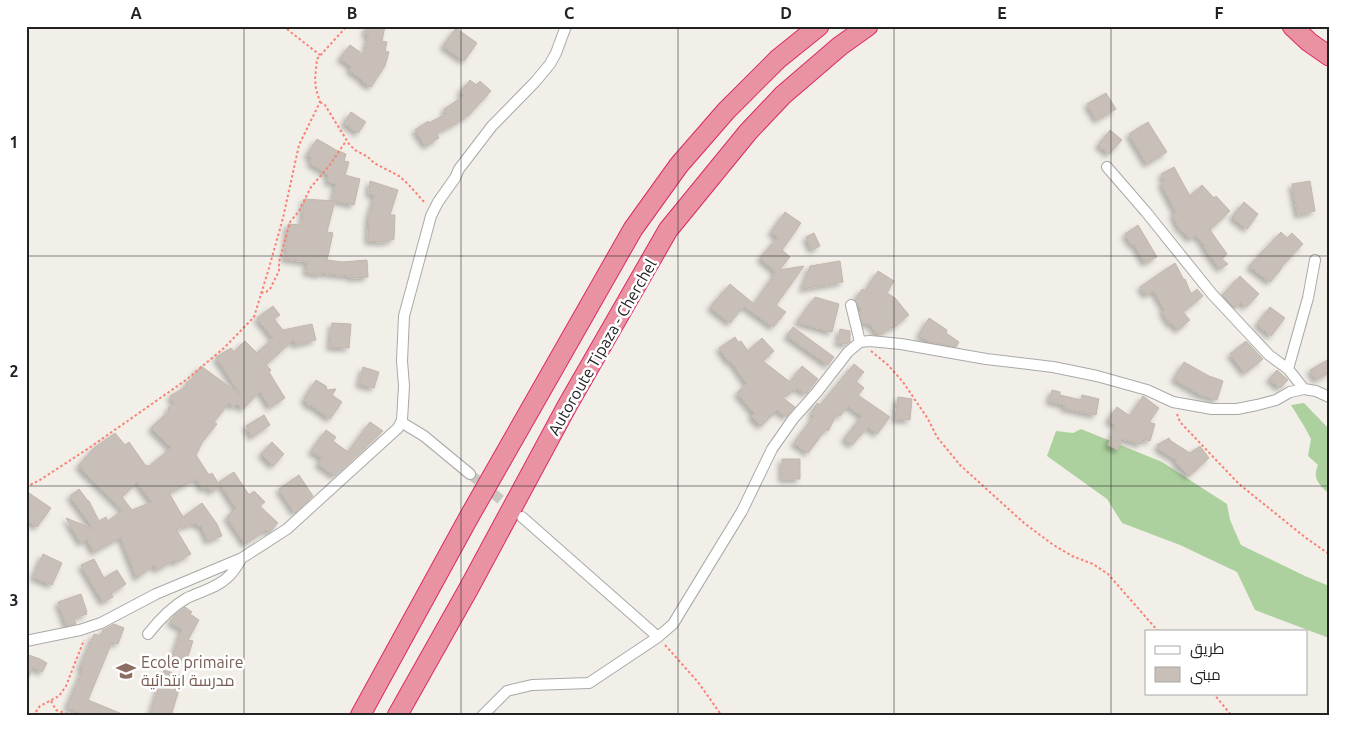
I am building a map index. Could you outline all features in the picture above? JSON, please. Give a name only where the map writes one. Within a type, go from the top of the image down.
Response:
[{"type":"highway","name":"Autoroute Tipaza - Cherchel","points":[[360,716],[469,517],[633,230],[679,165],[726,111],[778,59],[819,26]]},
{"type":"highway","name":"Autoroute Tipaza - Cherchel","points":[[397,716],[567,406],[668,230],[748,132],[783,95],[840,46],[868,26]]},
{"type":"highway","points":[[1292,26],[1309,42],[1329,56]]},
{"type":"highway","points":[[1310,26],[1329,41]]},
{"type":"street","points":[[26,641],[83,629],[100,623],[156,594],[242,558],[287,529],[398,428],[402,420],[404,386],[402,361],[404,316],[433,212],[459,169],[492,126],[550,64],[566,26]]},
{"type":"street","points":[[1107,167],[1212,294],[1268,355],[1288,370],[1304,389]]},
{"type":"street","points":[[1288,370],[1308,298],[1315,260]]},
{"type":"street","points":[[851,305],[860,342]]},
{"type":"street","points":[[482,716],[507,691],[532,685],[589,683],[658,637],[673,624],[742,511],[772,450],[793,419],[848,352],[860,342],[870,340],[901,344],[986,359],[1052,367],[1097,376],[1147,390],[1173,402],[1212,408],[1236,409],[1257,406],[1276,400],[1290,392],[1304,389],[1316,391],[1329,398]]},
{"type":"street","points":[[401,422],[424,436],[470,474]]},
{"type":"street","points":[[522,517],[658,637]]},
{"type":"street","points":[[148,634],[158,621],[174,607],[188,598],[219,584],[229,576],[242,558]]},
{"type":"path","points":[[283,26],[320,55]]},
{"type":"path","points":[[347,26],[317,59],[315,72],[316,89],[320,102],[328,110],[346,142],[354,150],[398,176],[408,184],[433,212]]},
{"type":"path","points":[[26,487],[81,454],[186,380],[224,348],[254,317],[283,218],[299,145],[320,102]]},
{"type":"path","points":[[261,293],[270,289],[279,271],[279,262],[290,222],[299,212],[311,188],[346,142]]},
{"type":"path","points":[[860,342],[888,365],[903,382],[928,419],[937,437],[960,465],[1024,523],[1052,544],[1072,556],[1093,564],[1108,574],[1157,630]]},
{"type":"path","points":[[1173,402],[1180,422],[1239,484],[1329,554]]},
{"type":"path","points":[[34,716],[40,706],[59,696],[66,686],[85,636],[83,629]]},
{"type":"path","points":[[658,637],[698,682],[722,716]]},
{"type":"path","points":[[1214,694],[1232,716]]},
{"type":"path","points":[[51,701],[56,710],[73,716]]},
{"type":"green space","points":[[1304,403],[1329,429],[1329,494],[1316,478],[1318,465],[1308,456],[1311,439],[1291,405]]},
{"type":"green space","points":[[1081,429],[1162,462],[1227,504],[1230,520],[1241,545],[1329,586],[1329,638],[1255,610],[1237,572],[1180,545],[1122,523],[1107,499],[1047,456],[1056,431],[1073,433]]},
{"type":"building","points":[[367,26],[385,26],[382,41],[387,42],[385,51],[389,52],[385,66],[371,87],[349,70],[352,67],[340,58],[350,45],[364,55],[369,35],[365,34]]},
{"type":"building","points":[[456,28],[477,43],[464,61],[443,46]]},
{"type":"building","points":[[470,80],[476,85],[480,81],[491,91],[469,115],[436,133],[439,138],[426,146],[415,130],[428,121],[429,123],[446,114],[444,109],[464,96],[460,92]]},
{"type":"building","points":[[1106,93],[1116,109],[1097,120],[1087,104]]},
{"type":"building","points":[[351,112],[366,122],[358,133],[344,123]]},
{"type":"building","points":[[1148,122],[1167,152],[1147,164],[1129,134]]},
{"type":"building","points":[[1110,130],[1122,140],[1109,154],[1098,145]]},
{"type":"building","points":[[317,139],[346,154],[344,161],[349,162],[345,175],[360,179],[354,205],[333,200],[336,184],[327,181],[329,175],[310,163],[312,158],[307,155]]},
{"type":"building","points":[[1174,167],[1190,196],[1202,185],[1230,211],[1210,230],[1227,254],[1222,259],[1228,264],[1220,269],[1196,235],[1190,239],[1178,226],[1173,214],[1176,212],[1161,183],[1165,181],[1161,174]]},
{"type":"building","points":[[370,181],[398,190],[390,215],[395,215],[394,239],[384,242],[368,241],[369,216],[375,195],[369,194]]},
{"type":"building","points":[[1310,181],[1315,211],[1298,215],[1292,184]]},
{"type":"building","points":[[304,199],[335,201],[327,232],[333,233],[327,260],[343,262],[367,260],[368,277],[351,278],[351,276],[320,273],[320,275],[306,272],[308,262],[285,259],[288,224],[302,225]]},
{"type":"building","points":[[1244,202],[1258,214],[1247,229],[1232,217]]},
{"type":"building","points":[[785,212],[801,223],[782,250],[790,257],[779,270],[804,266],[776,305],[786,312],[773,327],[744,306],[730,323],[710,307],[730,284],[754,304],[776,272],[760,258],[778,237],[771,232]]},
{"type":"building","points":[[1138,225],[1157,257],[1145,263],[1134,244],[1132,245],[1125,234]]},
{"type":"building","points":[[1281,232],[1287,238],[1292,233],[1303,244],[1281,267],[1270,282],[1249,266]]},
{"type":"building","points":[[814,233],[820,246],[812,250],[806,237]]},
{"type":"building","points":[[840,261],[843,282],[802,289],[810,266]]},
{"type":"building","points":[[1175,263],[1185,279],[1191,294],[1197,289],[1203,296],[1183,312],[1190,320],[1178,330],[1172,323],[1170,324],[1162,311],[1165,310],[1154,291],[1146,295],[1140,287]]},
{"type":"building","points":[[878,271],[894,281],[887,293],[895,298],[909,315],[893,328],[880,335],[870,324],[862,323],[861,308],[855,300],[862,289],[865,291]]},
{"type":"building","points":[[1240,276],[1259,294],[1246,307],[1240,302],[1235,308],[1222,295]]},
{"type":"building","points":[[815,297],[839,304],[832,332],[797,322]]},
{"type":"building","points":[[273,306],[280,315],[274,319],[283,330],[312,324],[316,340],[295,345],[294,339],[266,365],[271,370],[269,372],[285,398],[270,407],[260,391],[243,409],[237,404],[234,407],[229,403],[214,422],[217,424],[203,441],[196,455],[209,475],[212,473],[220,486],[211,492],[208,487],[203,489],[196,479],[169,493],[183,517],[202,503],[217,524],[222,536],[208,541],[201,525],[199,527],[196,523],[176,529],[191,554],[175,563],[174,560],[157,570],[154,565],[137,578],[121,537],[94,552],[87,539],[81,543],[66,518],[94,529],[70,496],[79,489],[89,501],[99,521],[106,517],[108,521],[123,510],[78,466],[94,448],[115,433],[125,445],[129,442],[148,467],[171,448],[151,428],[169,411],[168,408],[175,404],[170,396],[187,386],[186,383],[192,379],[201,366],[241,395],[216,357],[231,348],[234,352],[245,341],[257,353],[273,338],[257,318]],"holes":[[[137,482],[152,502],[132,510],[122,497]]]},
{"type":"building","points":[[1270,307],[1285,318],[1271,336],[1257,324]]},
{"type":"building","points":[[929,318],[947,330],[946,333],[959,342],[956,347],[930,342],[919,335]]},
{"type":"building","points":[[332,323],[351,324],[349,348],[330,347]]},
{"type":"building","points":[[793,327],[834,357],[828,365],[787,336]]},
{"type":"building","points":[[840,329],[850,331],[850,342],[846,344],[838,343]]},
{"type":"building","points":[[735,337],[738,342],[741,341],[748,351],[762,338],[774,351],[763,361],[790,382],[802,366],[818,379],[806,394],[797,388],[783,398],[795,407],[786,417],[777,410],[761,426],[751,416],[754,413],[737,393],[747,384],[719,348]]},
{"type":"building","points":[[1246,341],[1263,359],[1245,373],[1230,354]]},
{"type":"building","points":[[1329,359],[1329,373],[1316,380],[1310,370]]},
{"type":"building","points":[[1184,362],[1209,376],[1223,381],[1217,400],[1199,394],[1174,379]]},
{"type":"building","points":[[854,364],[864,372],[856,381],[864,388],[858,395],[890,417],[877,434],[868,427],[852,445],[844,439],[862,416],[848,406],[840,416],[837,414],[828,431],[826,429],[808,453],[794,443],[814,416],[812,412],[817,403],[820,405]]},
{"type":"building","points":[[363,367],[379,372],[374,388],[359,384]]},
{"type":"building","points":[[1277,370],[1288,380],[1280,388],[1269,379]]},
{"type":"building","points":[[316,380],[326,386],[327,390],[336,389],[332,395],[342,402],[330,419],[311,405],[310,407],[304,399]]},
{"type":"building","points":[[1052,390],[1060,392],[1060,395],[1081,400],[1082,395],[1099,399],[1096,415],[1064,408],[1065,405],[1049,401]]},
{"type":"building","points":[[1143,396],[1159,408],[1149,422],[1155,424],[1150,441],[1143,439],[1141,444],[1122,439],[1118,450],[1108,445],[1116,426],[1108,420],[1117,407],[1130,416]]},
{"type":"building","points":[[898,397],[912,399],[910,420],[895,419]]},
{"type":"building","points":[[264,415],[270,425],[252,437],[246,426]]},
{"type":"building","points":[[370,422],[383,431],[335,476],[318,464],[322,458],[311,451],[326,430],[336,437],[333,441],[348,452]]},
{"type":"building","points":[[1169,438],[1190,453],[1200,446],[1209,458],[1189,476],[1175,462],[1177,460],[1160,450],[1157,445]]},
{"type":"building","points":[[272,442],[284,454],[273,466],[261,454]]},
{"type":"building","points":[[782,459],[800,459],[800,479],[782,479]]},
{"type":"building","points":[[234,472],[249,495],[254,491],[265,502],[260,506],[278,523],[269,533],[266,530],[245,544],[227,517],[236,508],[219,482]]},
{"type":"building","points":[[299,475],[313,496],[295,513],[279,489]]},
{"type":"building","points":[[26,491],[51,508],[37,527],[26,519]]},
{"type":"building","points":[[43,554],[62,563],[52,585],[33,577]]},
{"type":"building","points":[[94,559],[104,578],[117,570],[126,584],[111,593],[113,597],[103,602],[81,565]]},
{"type":"building","points":[[81,594],[87,612],[84,613],[87,614],[74,618],[76,624],[67,626],[58,602]]},
{"type":"building","points":[[185,607],[192,612],[190,614],[199,620],[188,640],[193,641],[187,659],[173,656],[182,629],[170,622]]},
{"type":"building","points":[[114,624],[124,628],[118,644],[112,642],[88,700],[127,716],[88,716],[67,707],[83,669],[80,668],[94,634],[101,636],[103,630]]},
{"type":"building","points":[[26,654],[47,663],[42,672],[33,667],[27,681]]},
{"type":"building","points":[[164,670],[183,676],[171,716],[150,716]]},
{"type":"tunnel","points":[[470,474],[513,510]]},
{"type":"place","name":"Ecole primaire مدرسة ابتدائية","points":[[126,671]]}]
